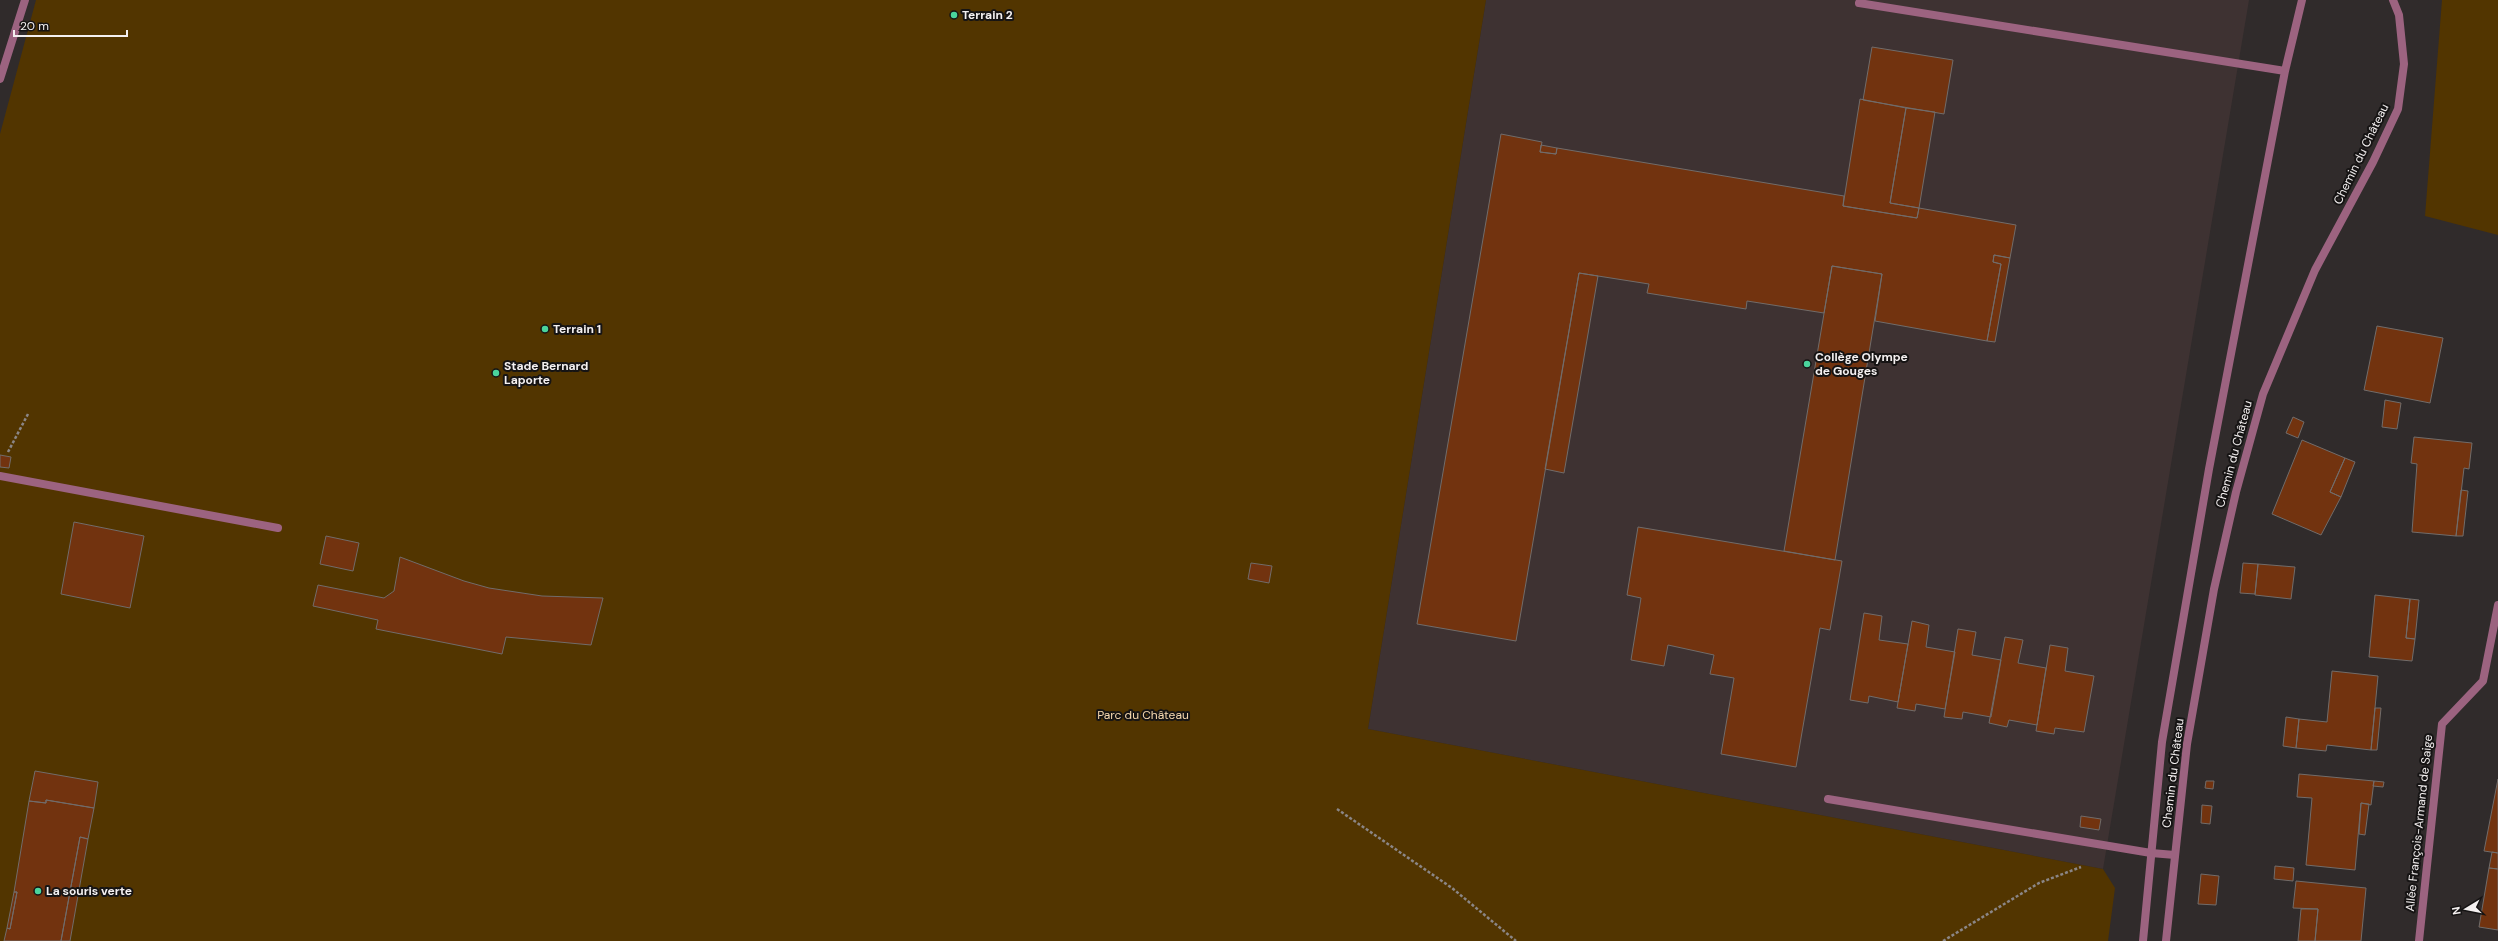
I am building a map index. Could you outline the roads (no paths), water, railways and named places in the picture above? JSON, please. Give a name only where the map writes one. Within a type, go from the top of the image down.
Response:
[{"type":"street","points":[[0,80],[25,0]]},
{"type":"street","name":"Chemin du Château","points":[[2143,941],[2162,742],[2188,590],[2285,71],[2302,0]]},
{"type":"street","name":"Chemin du Château","points":[[2166,941],[2187,744],[2214,589],[2236,492],[2263,394],[2315,270],[2373,162],[2398,109],[2404,64],[2399,15],[2393,0]]},
{"type":"street","points":[[1859,4],[2285,71]]},
{"type":"street","points":[[0,476],[278,528]]},
{"type":"street","name":"Allée François-Armand de Saige","points":[[2419,941],[2442,724],[2483,681],[2498,605]]},
{"type":"street","points":[[1828,799],[2151,853],[2175,855]]},
{"type":"place","name":"Terrain 2","points":[[954,15]]},
{"type":"place","name":"Terrain 1","points":[[545,329]]},
{"type":"place","name":"Collège Olympe de Gouges","points":[[1807,364]]},
{"type":"place","name":"Stade Bernard Laporte","points":[[496,373]]},
{"type":"place","name":"La souris verte","points":[[38,891]]},
{"type":"park label","name":"Parc du Château","points":[[1143,715]]}]
